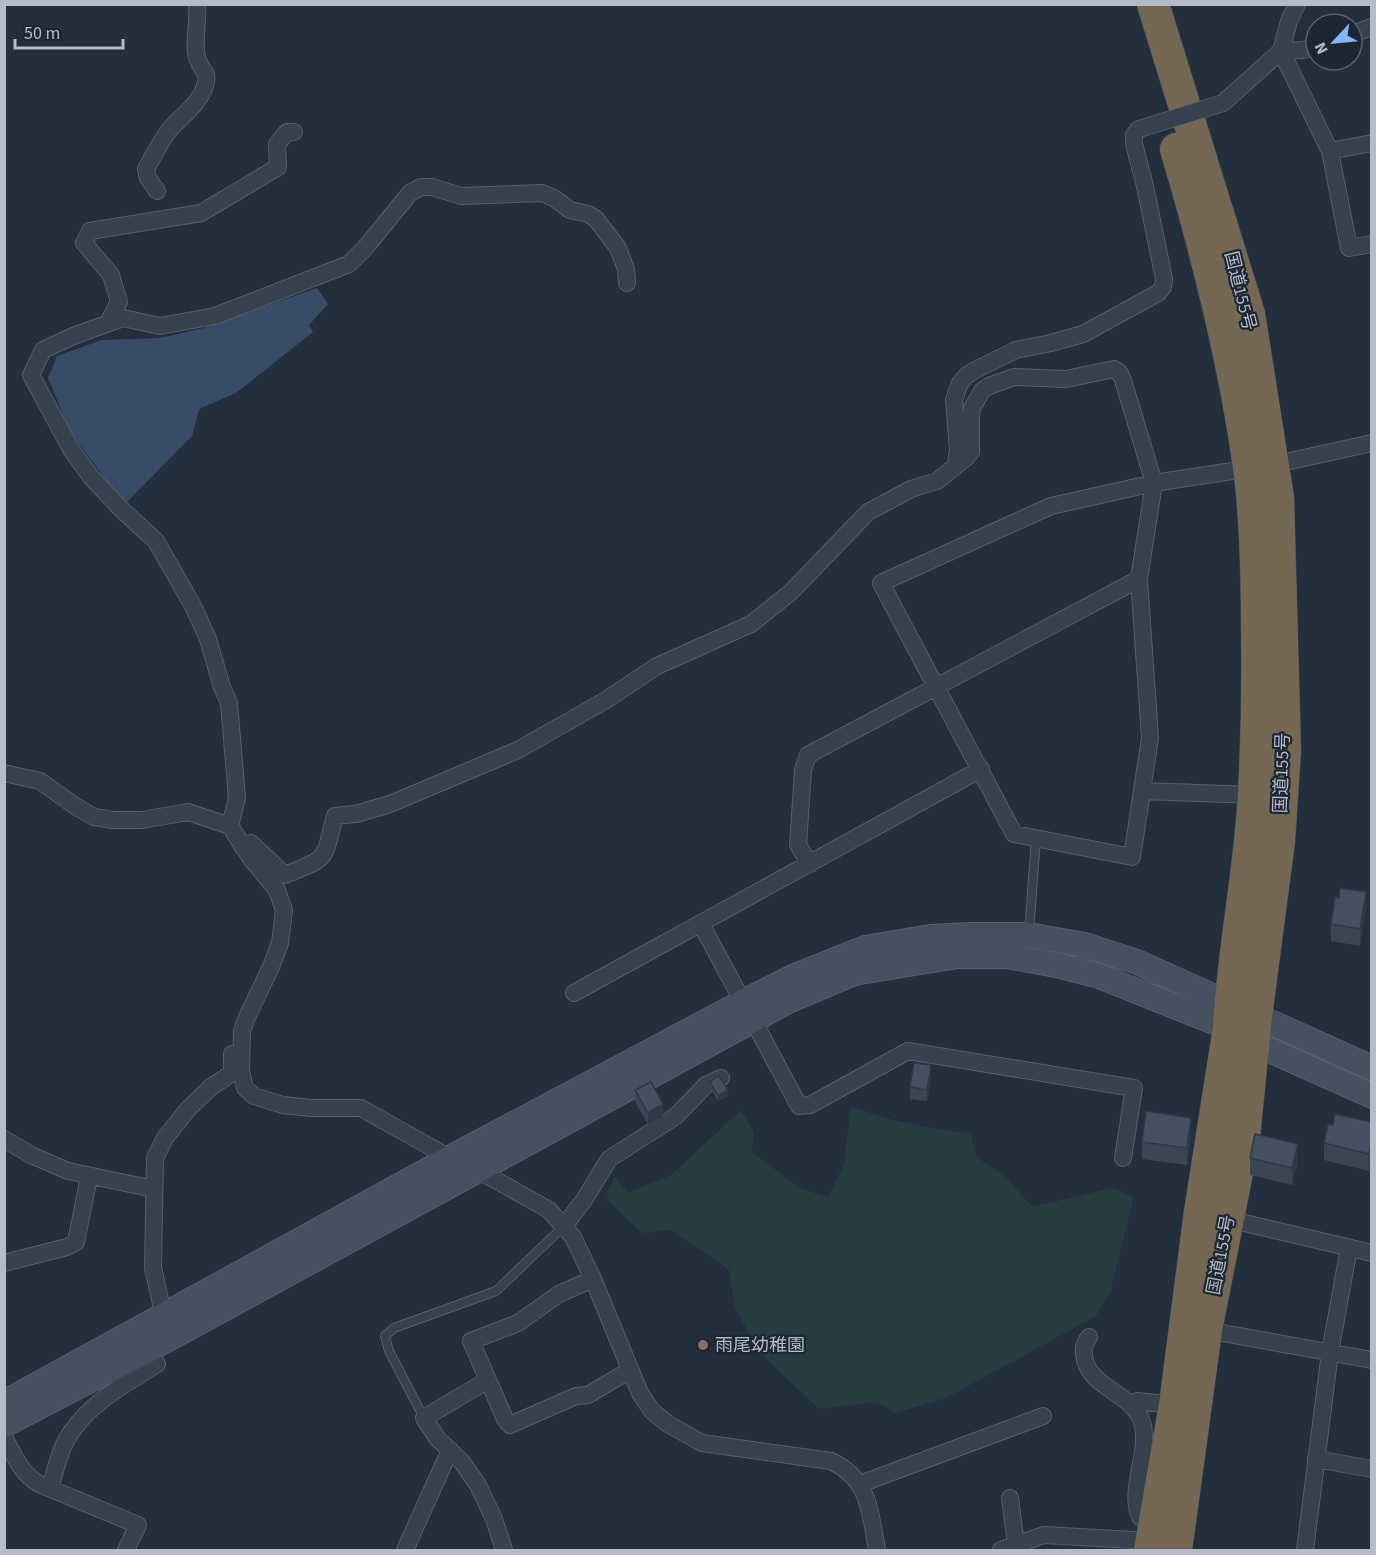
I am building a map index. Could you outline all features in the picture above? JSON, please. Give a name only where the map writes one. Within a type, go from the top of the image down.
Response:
[{"type":"highway","name":"国道155号","points":[[1132,4],[1190,197],[1261,467],[1278,498],[1285,750],[1279,842],[1200,1212],[1175,1405],[1165,1544]]},
{"type":"highway","name":"国道155号","points":[[1153,4],[1249,314],[1261,467],[1257,564],[1258,682],[1242,1022],[1244,1137],[1165,1544]]},
{"type":"street","points":[[157,191],[148,178],[146,169],[168,132],[203,93],[206,83],[206,73],[198,62],[195,46],[199,19],[197,4]]},
{"type":"street","points":[[956,464],[958,450],[954,400],[966,376],[1016,350],[1083,334],[1158,293],[1163,287],[1164,279],[1134,144],[1134,135],[1139,129],[1223,103],[1281,51],[1289,21],[1297,4]]},
{"type":"street","points":[[1281,51],[1304,50]]},
{"type":"street","points":[[1281,51],[1330,151],[1349,248],[1371,244]]},
{"type":"street","points":[[108,323],[119,302],[111,275],[84,243],[90,231],[201,213],[278,167],[277,144],[287,132],[294,132]]},
{"type":"street","points":[[1330,151],[1371,143]]},
{"type":"street","points":[[230,826],[237,798],[229,703],[204,631],[190,599],[156,542],[91,477],[71,449],[31,375],[43,350],[123,318],[160,326],[215,316],[349,264],[411,193],[421,187],[432,187],[461,196],[525,192],[548,194],[570,210],[588,214],[596,219],[618,248],[626,269],[627,283]]},
{"type":"street","points":[[242,846],[251,843],[285,875],[314,864],[325,854],[335,816],[356,814],[390,804],[518,750],[606,700],[657,666],[751,624],[777,606],[867,513],[910,489],[937,481],[967,457],[971,452],[970,416],[972,408],[976,399],[989,386],[1014,376],[1066,379],[1114,369],[1119,372],[1123,380],[1154,483],[1139,579],[1150,738],[1132,857],[1014,834],[880,584],[1051,506],[1154,483],[1261,467],[1371,443]]},
{"type":"street","points":[[810,864],[798,845],[802,770],[808,755],[1139,579]]},
{"type":"street","points":[[574,993],[981,770]]},
{"type":"street","points":[[4,773],[40,781],[94,817],[113,820],[142,820],[188,812],[230,826],[242,846],[277,890],[284,910],[284,923],[277,951],[242,1030],[242,1071],[245,1088],[254,1096],[293,1106],[361,1108],[549,1210],[573,1237],[593,1279],[640,1393],[652,1411],[668,1424],[702,1443],[831,1461],[849,1471],[860,1484],[869,1507],[877,1551]]},
{"type":"street","points":[[1143,791],[1254,795]]},
{"type":"street","points":[[701,924],[799,1106],[810,1105],[908,1051],[1134,1089],[1123,1158]]},
{"type":"street","points":[[4,1425],[148,1350],[477,1171],[748,1011],[795,976],[865,948],[930,937],[971,935],[1028,935],[1085,945],[1137,962],[1179,982],[1242,1022],[1371,1096]]},
{"type":"street","points":[[4,1403],[450,1158],[748,1011],[788,1001],[854,973],[957,956],[1007,956],[1056,965],[1099,976],[1242,1022],[1371,1068]]},
{"type":"street","points":[[164,1317],[153,1268],[155,1158],[165,1138],[188,1109],[211,1087],[232,1073],[231,1061],[238,1017],[247,1017]]},
{"type":"street","points":[[564,1226],[584,1200],[609,1159],[676,1116],[706,1085],[721,1078]]},
{"type":"street","points":[[4,1139],[48,1163],[89,1177],[154,1189]]},
{"type":"street","points":[[4,1263],[67,1247],[75,1242],[89,1177]]},
{"type":"street","points":[[1228,1219],[1371,1253]]},
{"type":"street","points":[[1305,1551],[1330,1352],[1349,1248]]},
{"type":"street","points":[[593,1279],[560,1294],[518,1323],[471,1341],[505,1419],[510,1425],[576,1396],[588,1395],[630,1370]]},
{"type":"street","points":[[1206,1330],[1371,1360]]},
{"type":"street","points":[[1089,1337],[1083,1347],[1087,1369],[1096,1379],[1132,1406],[1139,1417],[1144,1438],[1138,1475],[1138,1511],[1140,1517],[1165,1544]]},
{"type":"street","points":[[50,1488],[60,1456],[71,1432],[99,1403],[157,1364]]},
{"type":"street","points":[[488,1380],[424,1418],[437,1438],[462,1462],[478,1485],[504,1551]]},
{"type":"street","points":[[1132,1406],[1137,1401],[1175,1405]]},
{"type":"street","points":[[860,1484],[1043,1416]]},
{"type":"street","points":[[4,1437],[29,1478],[138,1525],[126,1551]]},
{"type":"street","points":[[405,1551],[450,1450]]},
{"type":"street","points":[[1316,1459],[1371,1469]]},
{"type":"street","points":[[1010,1498],[1008,1547],[1044,1535],[1061,1543],[1165,1544]]},
{"type":"lane","points":[[1028,935],[1036,838]]},
{"type":"lane","points":[[424,1418],[389,1350],[385,1336],[394,1328],[496,1292],[564,1226]]},
{"type":"green space","points":[[851,1106],[865,1112],[925,1127],[971,1134],[976,1157],[1006,1177],[1032,1207],[1112,1188],[1134,1197],[1110,1293],[1096,1316],[946,1398],[895,1413],[878,1402],[819,1409],[759,1352],[735,1308],[729,1270],[672,1230],[642,1233],[605,1198],[615,1176],[628,1193],[671,1175],[741,1110],[754,1132],[752,1152],[801,1189],[828,1197],[844,1164]]},
{"type":"water","points":[[317,288],[328,304],[309,325],[313,332],[236,393],[199,409],[192,436],[124,505],[70,431],[48,378],[57,356],[102,340],[160,338],[204,328]]},
{"type":"building","points":[[1340,888],[1366,892],[1360,929],[1331,924],[1335,897],[1339,898]]},
{"type":"building","points":[[914,1063],[931,1065],[927,1090],[910,1087]]},
{"type":"building","points":[[719,1076],[728,1090],[718,1096],[710,1082]]},
{"type":"building","points":[[651,1082],[663,1104],[648,1113],[635,1090]]},
{"type":"building","points":[[1146,1111],[1191,1118],[1187,1148],[1142,1142]]},
{"type":"building","points":[[1335,1114],[1371,1122],[1369,1154],[1324,1143],[1328,1124],[1333,1125]]},
{"type":"building","points":[[1255,1134],[1298,1144],[1292,1168],[1250,1158]]},
{"type":"place","name":"雨尾幼稚園","points":[[703,1345]]}]
